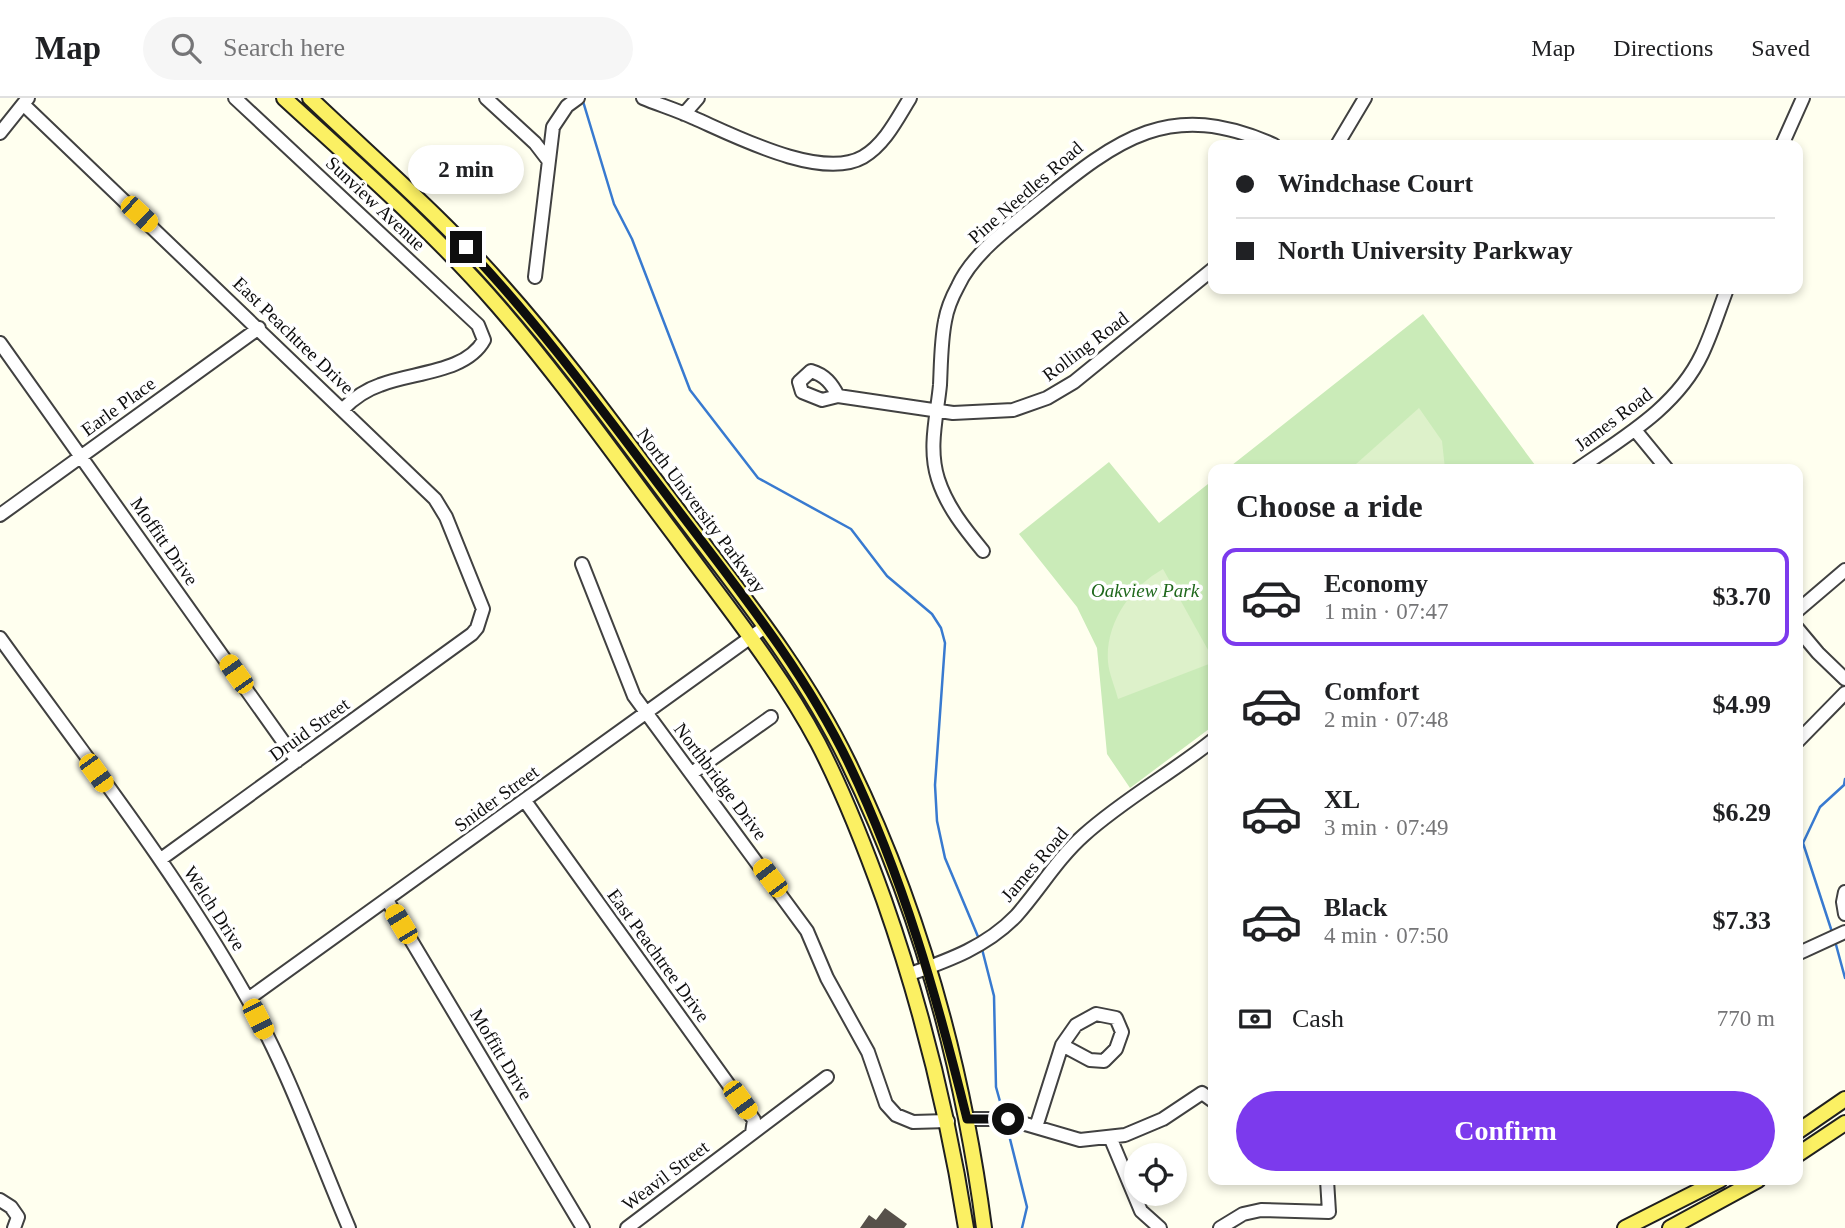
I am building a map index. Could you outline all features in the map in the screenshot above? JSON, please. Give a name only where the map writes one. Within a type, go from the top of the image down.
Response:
[{"type":"main road","name":"North University Parkway","points":[[284,98],[391,197],[496,304],[568,392],[751,638],[788,693],[824,755],[871,864],[910,974],[948,1121],[966,1228]]},
{"type":"main road","name":"North University Parkway","points":[[310,98],[448,228],[510,294],[576,373],[808,689],[849,763],[901,888],[927,968],[967,1119],[984,1228]]},
{"type":"main road","points":[[1803,1128],[1845,1100]]},
{"type":"main road","points":[[1803,1151],[1845,1123]]},
{"type":"main road","points":[[1625,1228],[1710,1185]]},
{"type":"main road","points":[[1670,1228],[1749,1185]]},
{"type":"street","name":"Sunview Avenue","points":[[235,98],[478,325],[484,340],[477,352],[442,368],[378,385],[357,396],[343,409]]},
{"type":"street","points":[[486,98],[535,144],[548,160]]},
{"type":"street","points":[[535,277],[553,127],[567,106],[578,98]]},
{"type":"street","points":[[643,98],[724,132],[822,164],[843,163],[862,158],[878,145],[909,98]]},
{"type":"street","points":[[684,114],[698,98]]},
{"type":"street","points":[[1340,140],[1365,98]]},
{"type":"street","points":[[1784,140],[1803,98]]},
{"type":"street","points":[[0,133],[26,101]]},
{"type":"street","name":"East Peachtree Drive","points":[[26,101],[435,499],[446,517],[483,609],[477,628]]},
{"type":"street","name":"Pine Needles Road","points":[[983,551],[949,506],[938,479],[933,448],[945,321],[958,284],[969,267],[1020,219],[1105,149],[1149,127],[1171,121],[1198,120],[1230,125],[1263,140]]},
{"type":"street","name":"Rolling Road","points":[[838,396],[953,413],[1013,410],[1047,398],[1098,364],[1208,273]]},
{"type":"street","name":"James Road","points":[[1584,464],[1635,429],[1675,396],[1702,356],[1725,294]]},
{"type":"street","name":"Earle Place","points":[[0,515],[260,328]]},
{"type":"street","name":"Moffitt Drive","points":[[0,343],[298,761]]},
{"type":"street","points":[[1635,429],[1663,464]]},
{"type":"street","name":"Northbridge Drive","points":[[582,564],[634,696],[807,931],[827,978],[868,1052],[886,1104],[896,1115],[912,1122],[948,1121]]},
{"type":"street","points":[[1803,606],[1845,570]]},
{"type":"street","name":"Snider Street","points":[[248,999],[765,627]]},
{"type":"street","name":"Druid Street","points":[[161,859],[477,628]]},
{"type":"street","points":[[1803,635],[1845,679]]},
{"type":"street","name":"Welch Drive","points":[[0,638],[161,859],[218,947],[278,1059],[349,1228]]},
{"type":"street","points":[[1803,736],[1845,693]]},
{"type":"street","points":[[692,773],[771,717]]},
{"type":"street","name":"James Road","points":[[910,974],[973,949],[1003,928],[1023,908],[1055,864],[1083,836],[1208,744]]},
{"type":"street","name":"East Peachtree Drive","points":[[525,801],[754,1120],[756,1124],[752,1133]]},
{"type":"street","points":[[1845,892],[1845,914]]},
{"type":"street","name":"Moffitt Drive","points":[[387,900],[583,1228]]},
{"type":"street","points":[[1803,952],[1843,934]]},
{"type":"street","points":[[1035,1127],[1062,1045],[1076,1025],[1096,1014],[1116,1018],[1122,1032],[1116,1049],[1104,1061],[1090,1060],[1062,1045]]},
{"type":"street","name":"Weavil Street","points":[[627,1228],[827,1077]]},
{"type":"street","points":[[967,1119],[1008,1119],[1080,1140],[1142,1130],[1202,1093],[1208,1097]]},
{"type":"street","points":[[1110,1137],[1141,1211],[1160,1228]]},
{"type":"street","points":[[1220,1228],[1242,1214],[1261,1210],[1329,1212],[1327,1185]]},
{"type":"street","points":[[0,1200],[18,1217],[14,1228]]},
{"type":"green space","points":[[1423,314],[1534,464],[1233,464]]},
{"type":"green space","points":[[1419,408],[1442,441],[1444,464],[1356,464]]},
{"type":"green space","name":"Oakview Park","points":[[1109,462],[1159,523],[1208,484],[1208,730],[1130,788],[1107,754],[1097,648],[1077,607],[1019,534]]},
{"type":"green space","points":[[1163,569],[1208,650],[1208,664],[1118,699],[1108,662],[1111,634],[1122,608],[1151,577]]},
{"type":"building","points":[[885,1208],[907,1224],[904,1228],[860,1228],[869,1215],[876,1220]]},
{"type":"waterway","points":[[582,98],[614,204],[632,239],[690,390],[758,478],[851,529],[887,576],[932,614],[941,628],[945,643],[935,785],[937,821],[945,858],[979,939]]},
{"type":"waterway","points":[[1832,932],[1803,843],[1820,807],[1844,785],[1845,779]]},
{"type":"waterway","points":[[1835,941],[1845,978]]},
{"type":"waterway","points":[[982,949],[994,996],[996,1087],[1001,1105]]},
{"type":"waterway","points":[[1008,1131],[1027,1207],[1022,1228]]},
{"type":"route","points":[[466,247],[502,285],[576,373],[756,614],[808,689],[849,763],[901,888],[942,1017],[967,1119],[1008,1119]]}]
